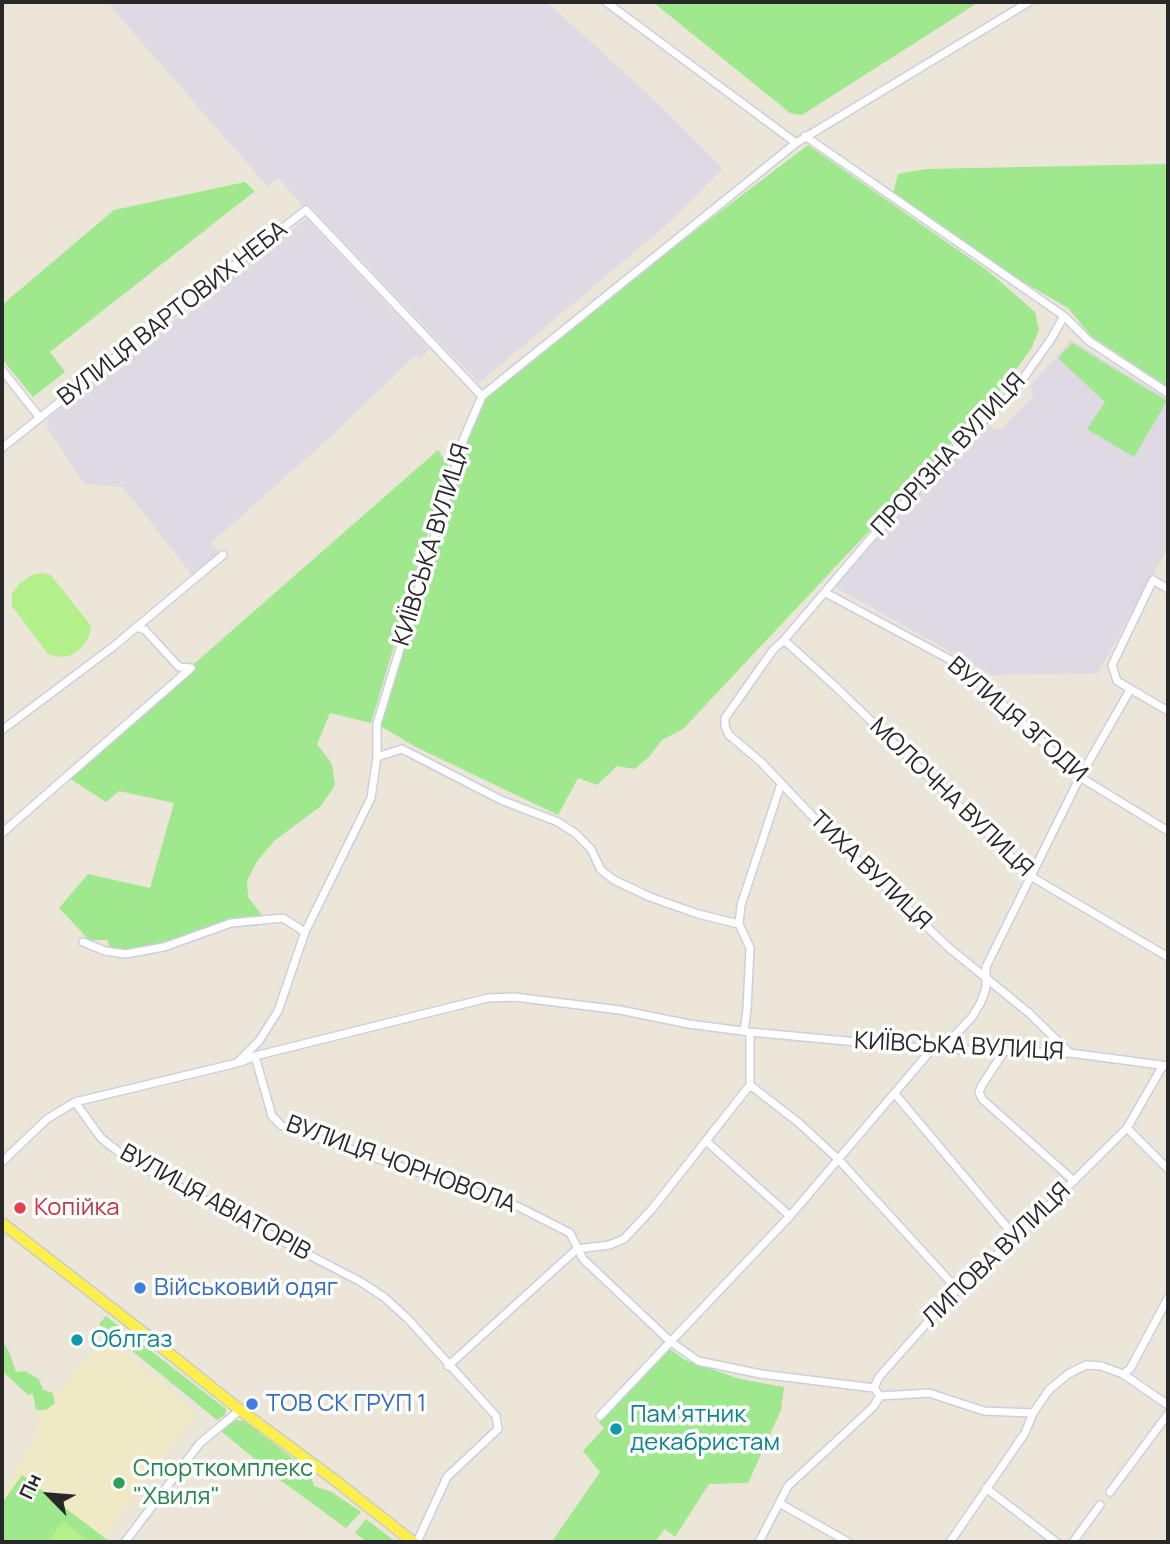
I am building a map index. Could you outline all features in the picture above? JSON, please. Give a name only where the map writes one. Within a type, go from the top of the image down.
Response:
[{"type":"main road","points":[[2,1223],[240,1410],[415,1542]]},
{"type":"street","points":[[606,2],[796,142]]},
{"type":"street","name":"КИЇВСЬКА ВУЛИЦЯ","points":[[237,1063],[259,1041],[278,1011],[305,932],[371,798],[377,757],[377,724],[464,438],[482,396],[796,142],[1029,2]]},
{"type":"street","points":[[805,136],[1063,317],[1089,341],[1168,393]]},
{"type":"street","name":"ВУЛИЦЯ ВАРТОВИХ НЕБА","points":[[2,448],[306,210],[482,396]]},
{"type":"street","name":"ПРОРІЗНА ВУЛИЦЯ","points":[[781,784],[729,734],[725,718],[773,650],[912,495],[1015,390],[1063,317]]},
{"type":"street","name":"ВУЛИЦЯ ВАРТОВИХ НЕБА","points":[[2,370],[40,418]]},
{"type":"street","points":[[2,730],[136,627],[223,555]]},
{"type":"street","points":[[1168,589],[1153,580],[1112,665],[1117,681],[1168,711]]},
{"type":"street","name":"ВУЛИЦЯ ЗГОДИ","points":[[826,593],[962,666],[1080,777],[1168,831]]},
{"type":"street","points":[[2,833],[191,668],[179,667],[145,631],[136,627]]},
{"type":"street","name":"МОЛОЧНА ВУЛИЦЯ","points":[[784,640],[1032,877],[1168,957]]},
{"type":"street","points":[[943,1048],[972,1017],[981,1002],[987,978],[986,967],[1080,777],[1130,690]]},
{"type":"street","points":[[377,757],[401,750],[501,800],[558,822],[575,833],[591,849],[601,870],[614,880],[686,910],[739,924]]},
{"type":"street","name":"ТИХА ВУЛИЦЯ","points":[[747,1031],[750,948],[739,924],[745,891],[781,784],[948,947],[1029,1013],[1070,1053]]},
{"type":"street","points":[[83,942],[105,951],[125,954],[164,947],[231,923],[283,918],[305,932]]},
{"type":"street","name":"КИЇВСЬКА ВУЛИЦЯ","points":[[2,1162],[47,1119],[75,1102],[488,998],[514,997],[620,1010],[689,1024],[747,1031],[932,1049],[1070,1053],[1167,1066]]},
{"type":"street","points":[[448,1366],[577,1249],[609,1245],[624,1239],[652,1209],[750,1085],[747,1031]]},
{"type":"street","points":[[600,1416],[790,1216],[932,1049]]},
{"type":"street","points":[[1003,1053],[982,1085],[979,1092],[982,1099],[1074,1181]]},
{"type":"street","name":"ВУЛИЦЯ ЧОРНОВОЛА","points":[[255,1056],[272,1116],[282,1126],[519,1207],[569,1233],[583,1259],[671,1342],[698,1361],[748,1372],[874,1388]]},
{"type":"street","name":"ЛИПОВА ВУЛИЦЯ","points":[[874,1388],[878,1377],[957,1289],[1016,1238],[1127,1128],[1167,1066]]},
{"type":"street","points":[[750,1085],[799,1123],[839,1160],[957,1289]]},
{"type":"street","points":[[895,1094],[1016,1238]]},
{"type":"street","name":"ВУЛИЦЯ АВІАТОРІВ","points":[[75,1102],[101,1138],[130,1161],[361,1282],[384,1297],[408,1319],[496,1416],[498,1429],[447,1477],[415,1542]]},
{"type":"street","points":[[1127,1128],[1168,1169]]},
{"type":"street","points":[[706,1141],[790,1216]]},
{"type":"street","points":[[1123,1374],[1136,1362],[1168,1298]]},
{"type":"street","points":[[950,1542],[1025,1433],[1033,1413],[1049,1390],[1068,1374],[1086,1365],[1101,1366],[1123,1374],[1168,1405]]},
{"type":"street","points":[[874,1388],[880,1396]]},
{"type":"street","points":[[880,1396],[929,1393],[984,1411],[1033,1413]]},
{"type":"street","points":[[758,1542],[788,1486],[873,1407],[880,1396]]},
{"type":"street","points":[[125,1542],[200,1443],[240,1410]]},
{"type":"street","points":[[1110,1492],[1168,1414]]},
{"type":"street","points":[[986,1488],[1056,1542]]},
{"type":"street","points":[[779,1503],[848,1542]]},
{"type":"street","points":[[1073,1542],[1100,1505]]},
{"type":"shaded area","points":[[112,2],[547,2],[663,108],[723,168],[671,221],[479,383],[308,204],[304,207],[278,178],[268,187],[110,6]]},
{"type":"shaded area","points":[[306,219],[430,349],[419,360],[415,356],[328,439],[211,543],[220,554],[193,576],[123,487],[84,484],[47,427],[49,417],[171,323],[188,315],[198,302]]},
{"type":"shaded area","points":[[1071,340],[1168,399],[1168,548],[1098,673],[992,675],[835,587],[924,486],[984,425],[1000,430],[1033,396],[1030,386]]},
{"type":"shaded area","points":[[105,1337],[197,1413],[119,1515],[104,1538],[110,1542],[2,1542],[2,1492],[37,1432],[39,1415]]},
{"type":"green space","points":[[653,2],[979,2],[802,115],[790,113]]},
{"type":"green space","points":[[808,145],[988,271],[1035,312],[1039,330],[1031,349],[997,395],[683,729],[662,740],[649,757],[634,769],[617,766],[597,785],[578,778],[558,815],[416,747],[377,724],[464,438],[482,396],[505,375]]},
{"type":"green space","points":[[1168,164],[1168,387],[1091,336],[1068,308],[994,265],[893,193],[898,174],[926,169]]},
{"type":"green space","points":[[245,182],[255,191],[50,352],[65,372],[33,397],[2,359],[2,305],[114,210]]},
{"type":"green space","points":[[1072,343],[1167,401],[1134,457],[1087,429],[1105,402],[1058,358]]},
{"type":"green space","points":[[438,450],[448,465],[371,723],[330,713],[317,744],[332,764],[335,785],[321,806],[274,841],[256,863],[247,881],[248,897],[262,915],[232,918],[167,941],[125,950],[110,947],[107,940],[89,940],[59,908],[88,874],[150,888],[174,803],[119,791],[106,802],[66,776]]},
{"type":"green space","points":[[32,575],[51,575],[91,626],[89,637],[72,655],[60,657],[48,654],[12,606],[12,594],[19,584]]},
{"type":"green space","points":[[106,1316],[226,1409],[225,1415],[217,1420],[99,1324]]},
{"type":"green space","points":[[2,1343],[10,1354],[16,1372],[25,1371],[39,1379],[43,1390],[53,1393],[55,1403],[46,1410],[36,1410],[33,1394],[28,1395],[2,1371]]},
{"type":"green space","points":[[670,1349],[685,1360],[740,1379],[784,1387],[781,1410],[748,1483],[709,1484],[675,1537],[665,1529],[655,1542],[554,1542],[600,1472],[583,1451],[604,1428],[599,1423]]},
{"type":"green space","points":[[236,1420],[245,1421],[310,1472],[314,1486],[332,1492],[361,1512],[346,1528],[280,1480],[221,1431]]},
{"type":"green space","points":[[22,1475],[110,1542],[2,1542],[2,1503]]},
{"type":"green space","points":[[366,1519],[396,1542],[367,1542],[355,1533]]},
{"type":"green space","points":[[63,1521],[90,1542],[47,1542]]},
{"type":"place","name":"Копійка","points":[[20,1208]]},
{"type":"place","name":"Військовий одяг","points":[[140,1288]]},
{"type":"place","name":"Облгаз","points":[[77,1340]]},
{"type":"place","name":"ТОВ СК ГРУП 1","points":[[252,1404]]},
{"type":"place","name":"Пам'ятник декабристам","points":[[616,1429]]},
{"type":"place","name":"Спорткомплекс \"Хвиля\"","points":[[119,1483]]}]
